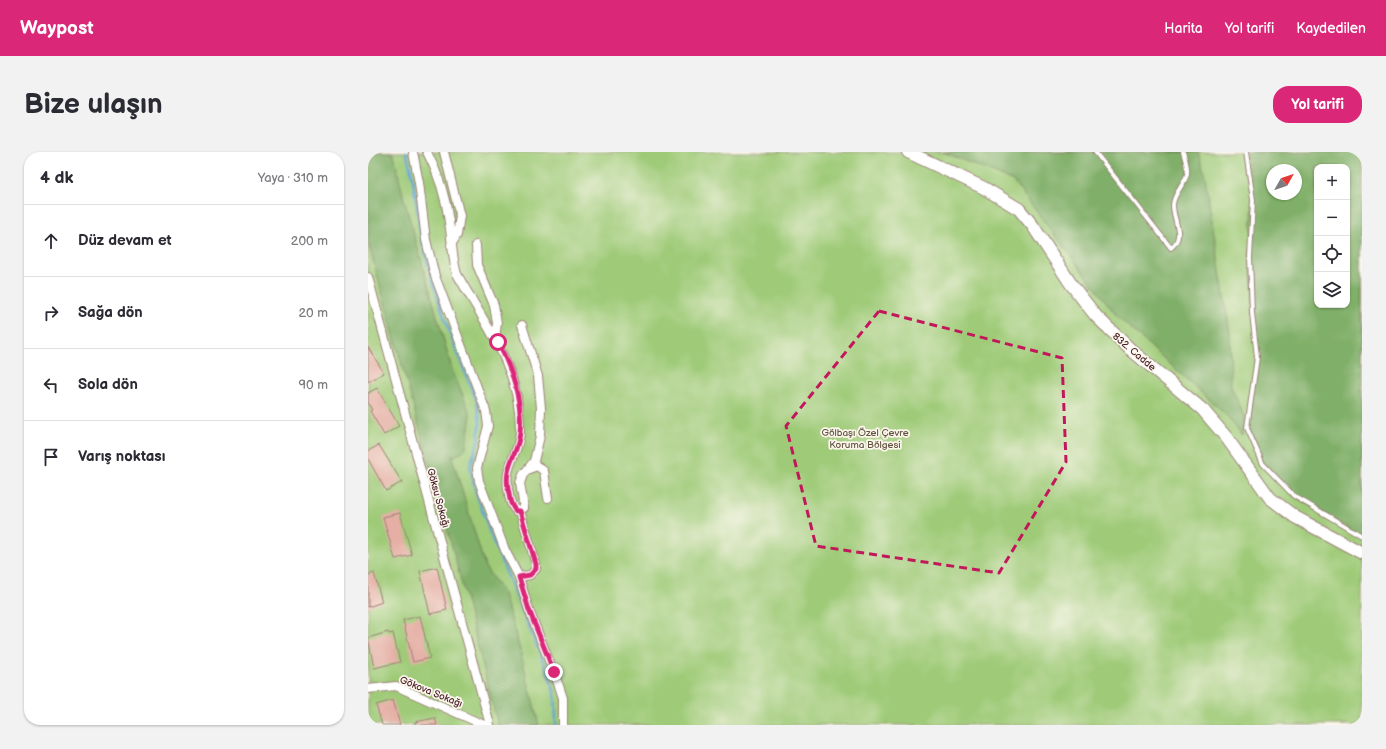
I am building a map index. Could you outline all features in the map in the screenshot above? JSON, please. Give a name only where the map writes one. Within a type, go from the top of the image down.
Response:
[{"type":"street","points":[[412,152],[419,183],[426,240],[435,276],[486,411],[488,426],[478,468],[479,481],[505,550],[519,577],[529,610],[559,686],[562,698],[563,725]]},
{"type":"street","points":[[427,152],[440,183],[449,222],[451,245],[457,274],[495,338],[511,373],[520,414],[520,432],[517,447],[508,466],[506,479],[512,506],[516,511],[520,511]]},
{"type":"street","points":[[444,152],[460,216],[457,235],[451,245]]},
{"type":"street","name":"832. Cadde","points":[[908,152],[984,188],[1019,209],[1033,226],[1071,284],[1096,316],[1125,345],[1202,410],[1226,437],[1270,498],[1295,517],[1362,553]]},
{"type":"street","points":[[476,245],[477,265],[495,309],[497,331],[495,338]]},
{"type":"street","name":"Göksu Sokağı","points":[[368,277],[490,725]]},
{"type":"street","points":[[520,511],[524,508],[520,483],[523,475],[534,461],[538,448],[541,408],[538,376],[522,324]]},
{"type":"street","points":[[529,468],[537,466],[544,471],[548,498]]},
{"type":"street","points":[[519,577],[530,575],[536,569],[536,564],[520,511]]},
{"type":"street","name":"Gökova Sokağı","points":[[368,689],[396,686],[484,725]]},
{"type":"lane","points":[[1095,152],[1171,248],[1176,243],[1179,236],[1173,215],[1173,202],[1187,173],[1183,152]]},
{"type":"lane","points":[[1246,152],[1253,200],[1250,257],[1252,312],[1257,357],[1247,428],[1263,464],[1294,496],[1362,536]]},
{"type":"highlighted area","points":[[879,311],[1062,358],[1066,462],[999,573],[816,546],[786,426]]},
{"type":"green space","name":"Gölbaşı Özel Çevre Koruma Bölgesi","points":[[368,152],[1362,152],[1362,725],[368,725]]},
{"type":"green space","points":[[368,152],[392,152],[394,156],[404,199],[452,369],[471,415],[466,447],[461,453],[452,457],[485,567],[504,594],[539,725],[498,725],[454,554],[368,242]]},
{"type":"green space","points":[[943,152],[1198,152],[1204,171],[1230,333],[1231,386],[1244,416],[1242,435],[1227,416],[1117,316],[1013,181]]},
{"type":"green space","points":[[1246,152],[1362,152],[1362,536],[1294,496],[1263,464],[1247,428],[1257,357],[1250,257],[1253,200]]},
{"type":"building","points":[[368,347],[384,373],[368,382]]},
{"type":"building","points":[[377,388],[399,426],[384,435],[370,411],[372,410],[368,403],[368,393]]},
{"type":"building","points":[[379,445],[402,482],[386,491],[368,459],[368,451]]},
{"type":"building","points":[[400,513],[412,555],[395,559],[383,517]]},
{"type":"building","points":[[437,567],[447,610],[430,614],[420,571]]},
{"type":"building","points":[[374,573],[382,602],[368,607],[368,575]]},
{"type":"building","points":[[420,616],[430,658],[413,662],[403,620]]},
{"type":"building","points":[[388,632],[389,634],[393,633],[400,662],[374,668],[368,638]]},
{"type":"building","points":[[393,700],[400,725],[382,725],[376,705]]},
{"type":"building","points":[[435,718],[437,725],[415,725],[415,722]]},
{"type":"waterway","points":[[406,152],[412,175],[423,245],[428,265],[461,363],[477,401],[480,423],[478,442],[470,466],[475,489],[490,533],[547,670],[555,694],[556,725]]},
{"type":"route","points":[[498,342],[511,373],[520,414],[520,432],[517,447],[508,466],[506,479],[512,506],[516,511],[520,511],[536,564],[536,569],[530,575],[526,577],[519,577],[529,610],[554,672]]}]
